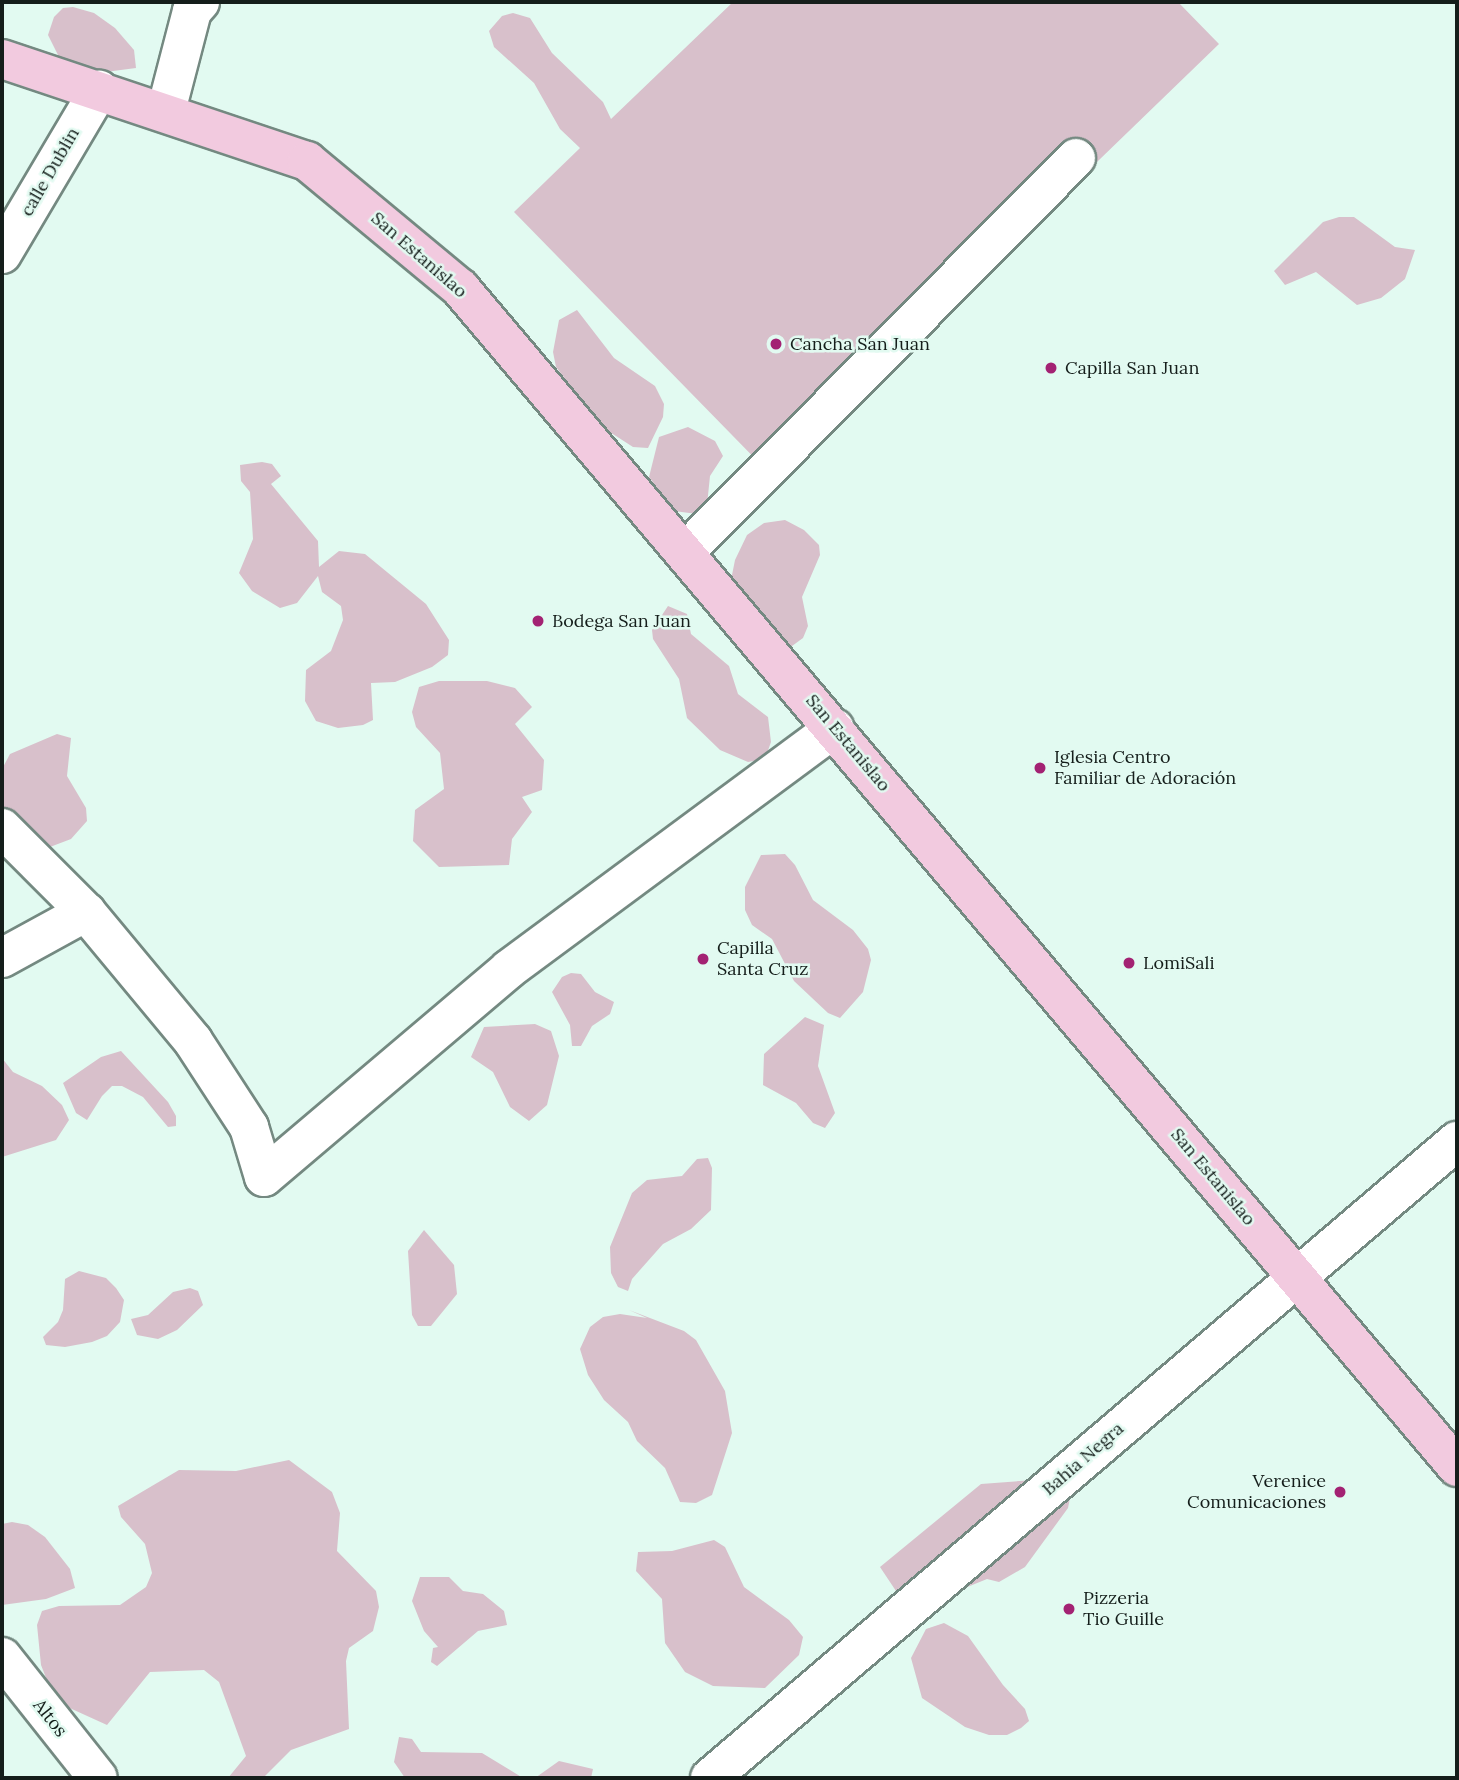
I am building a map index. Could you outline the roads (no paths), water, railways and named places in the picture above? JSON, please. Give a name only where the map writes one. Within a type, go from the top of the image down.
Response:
[{"type":"main road","name":"San Estanislao","points":[[2,59],[166,111],[307,160],[460,288],[835,727],[1457,1467]]},
{"type":"street","points":[[166,111],[192,11],[200,2]]},
{"type":"street","name":"calle Dublin","points":[[2,254],[99,90]]},
{"type":"street","points":[[685,552],[1076,158]]},
{"type":"street","points":[[2,828],[86,912],[215,1073],[249,1127],[264,1178],[509,969],[835,727]]},
{"type":"street","points":[[2,958],[86,912]]},
{"type":"street","name":"Bahia Negra","points":[[710,1778],[1457,1141]]},
{"type":"street","name":"Altos","points":[[2,1657],[98,1778]]},
{"type":"place","name":"Cancha San Juan","points":[[776,344]]},
{"type":"place","name":"Capilla San Juan","points":[[1051,368]]},
{"type":"place","name":"Bodega San Juan","points":[[538,621]]},
{"type":"place","name":"Iglesia Centro Familiar de Adoración","points":[[1040,768]]},
{"type":"place","name":"Capilla Santa Cruz","points":[[703,959]]},
{"type":"place","name":"LomiSali","points":[[1129,963]]},
{"type":"place","name":"Verenice Comunicaciones","points":[[1340,1492]]},
{"type":"place","name":"Pizzeria Tio Guille","points":[[1069,1609]]}]
